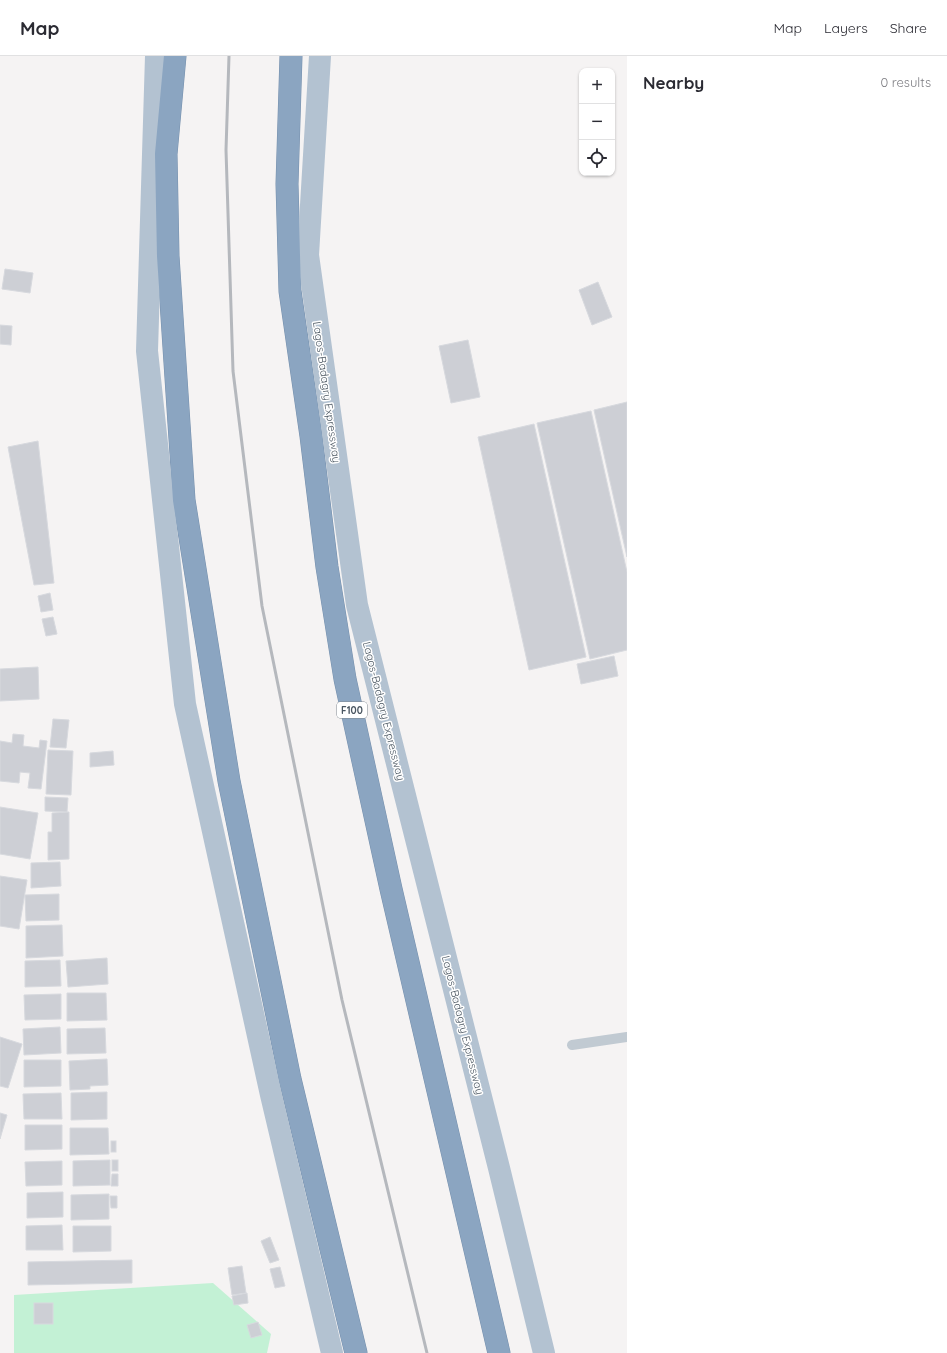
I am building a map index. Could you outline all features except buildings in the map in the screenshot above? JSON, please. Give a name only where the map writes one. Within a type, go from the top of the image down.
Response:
[{"type":"highway","points":[[175,56],[166,154],[168,256],[184,500],[229,781],[290,1079],[356,1353]]},
{"type":"highway","name":"Lagos-Badagry Expressway","points":[[291,56],[287,184],[290,291],[311,436],[328,574],[345,679],[391,890],[499,1353]]},
{"type":"main road","points":[[156,56],[147,351],[185,704],[271,1095],[332,1353]]},
{"type":"main road","name":"Lagos-Badagry Expressway","points":[[320,56],[308,255],[357,605],[497,1160],[544,1353]]},
{"type":"lane","points":[[572,1045],[627,1037]]},
{"type":"green space","points":[[213,1283],[271,1334],[267,1353],[14,1353],[14,1295]]},
{"type":"railway","points":[[229,56],[226,150],[233,371],[262,606],[342,1000],[427,1353]]}]
